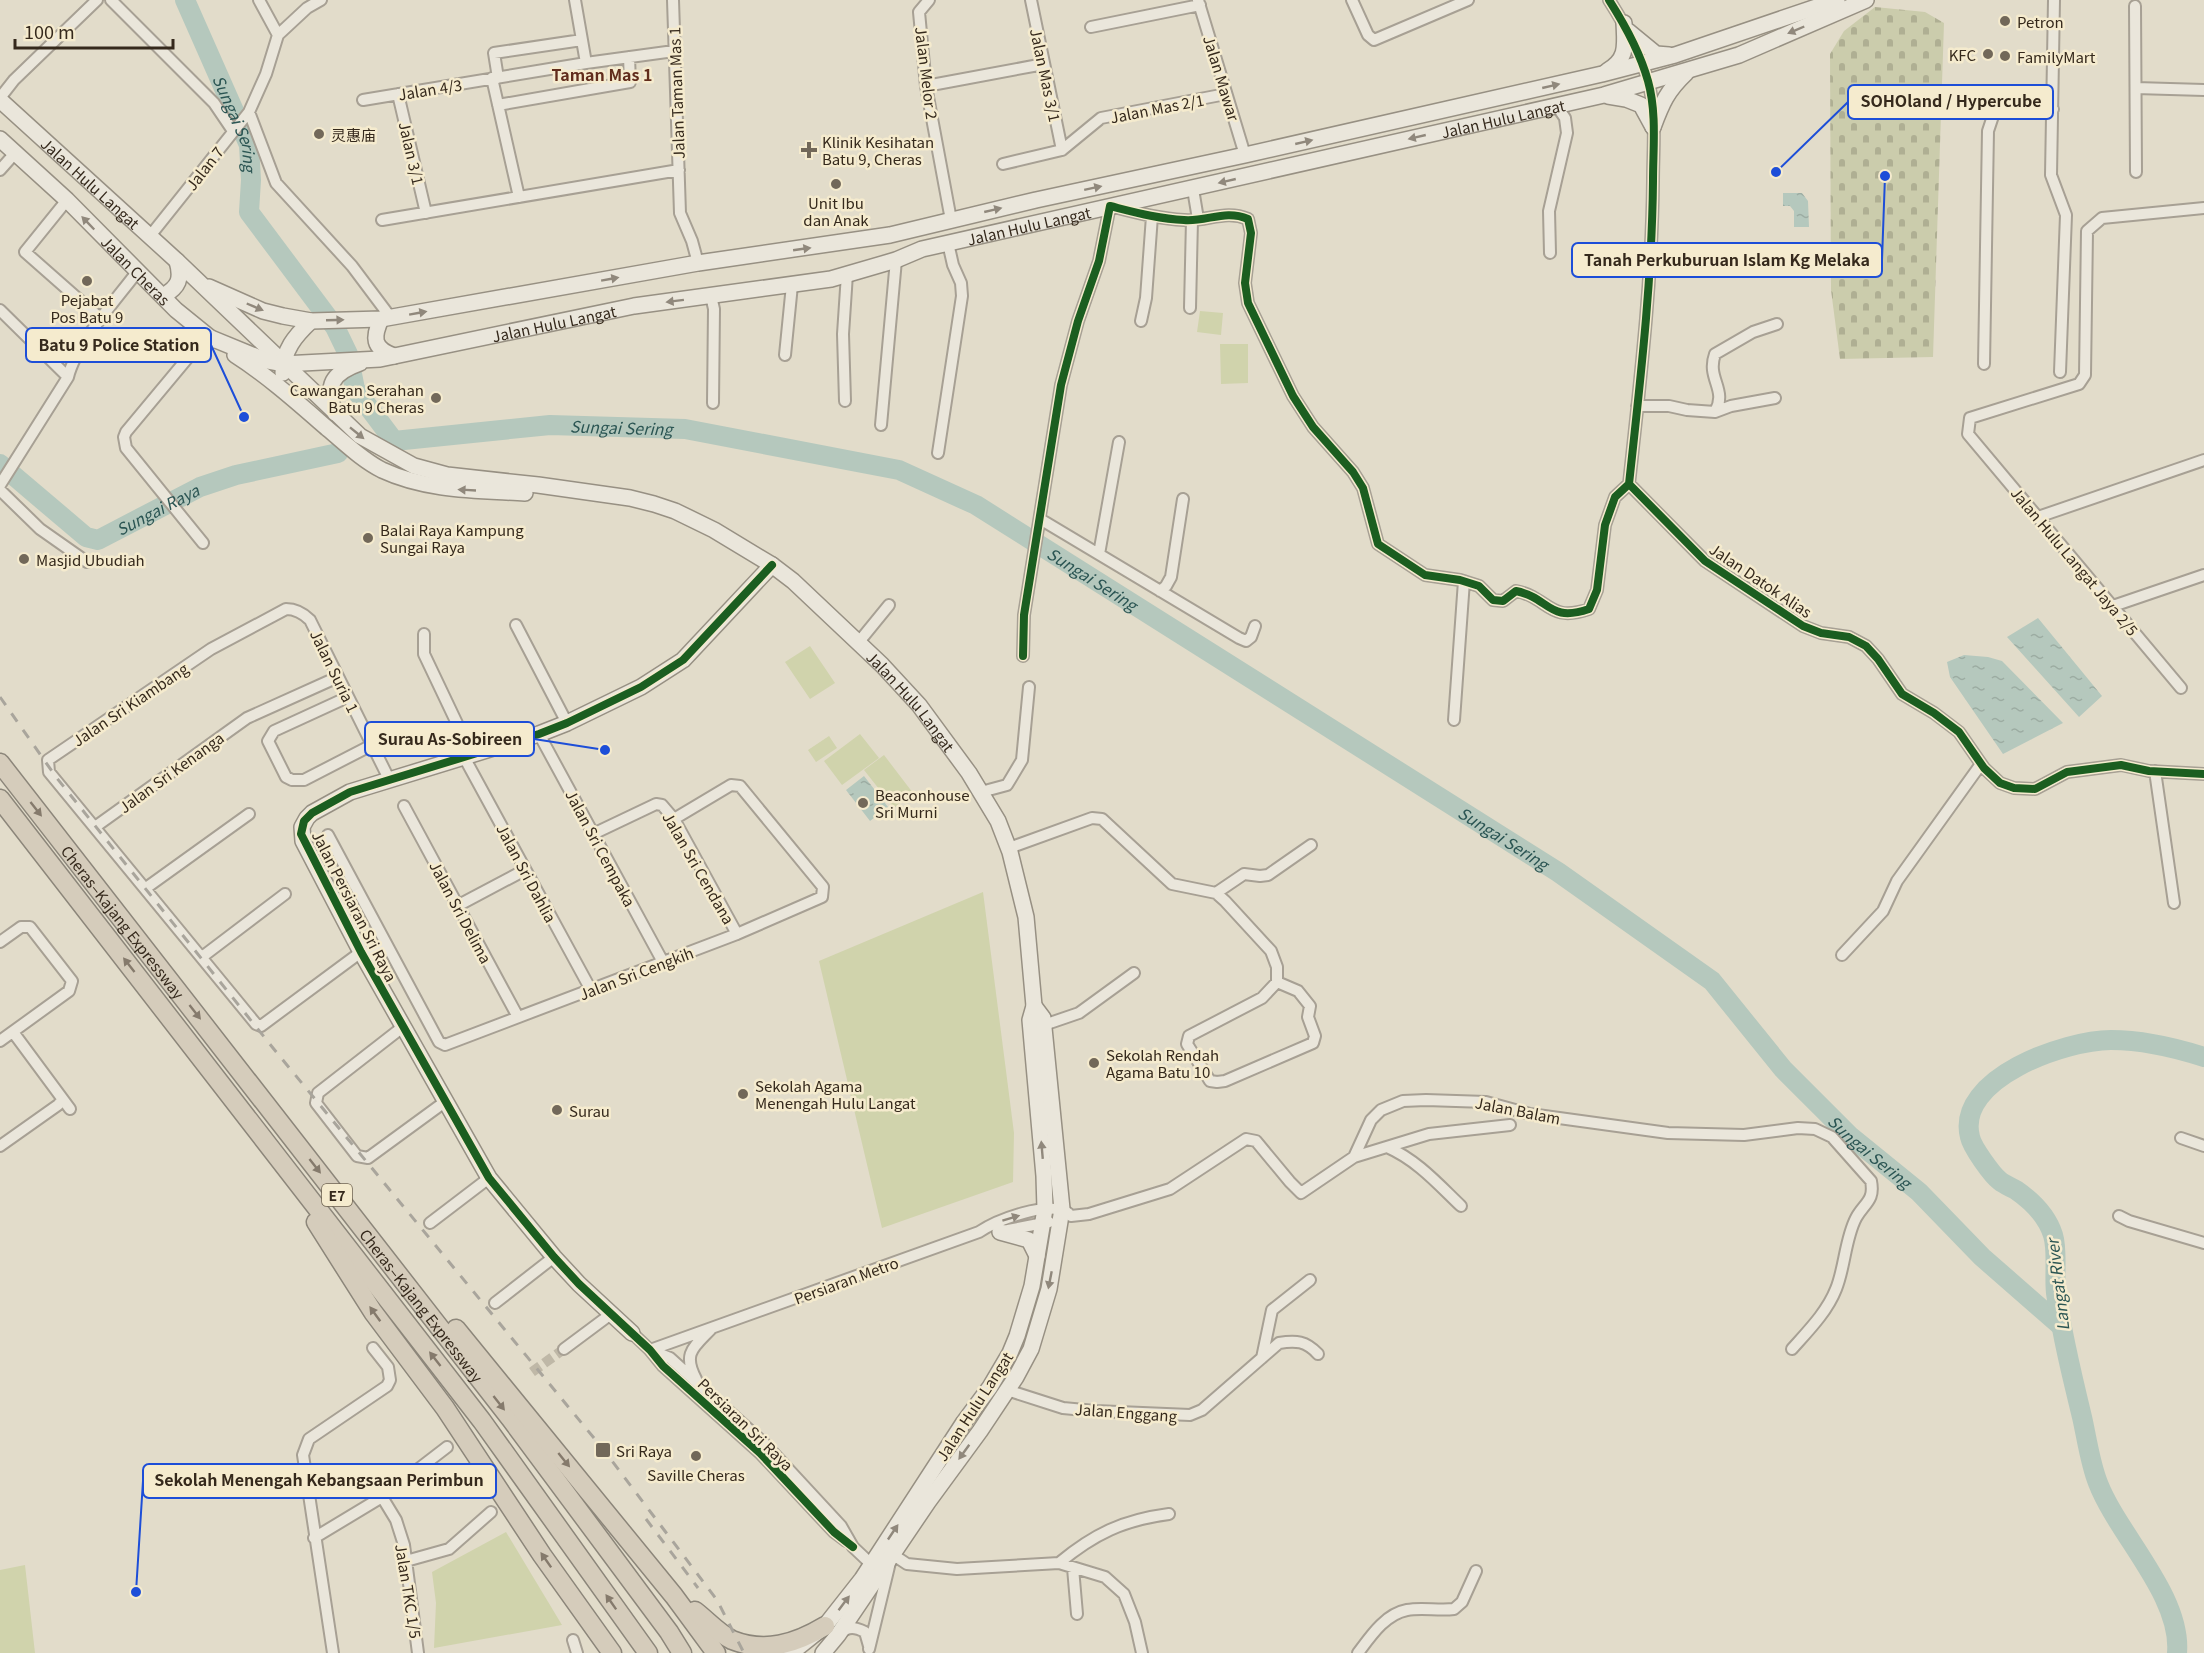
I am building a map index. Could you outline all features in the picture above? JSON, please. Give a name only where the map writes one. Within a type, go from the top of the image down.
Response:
[{"type":"highway","name":"Cheras–Kajang Expressway","points":[[0,763],[510,1418],[669,1632],[682,1653]]},
{"type":"highway","name":"Cheras–Kajang Expressway","points":[[0,800],[482,1421],[646,1651]]},
{"type":"highway","points":[[230,1094],[240,1116],[311,1215],[372,1312],[445,1408],[536,1545],[612,1653]]},
{"type":"highway","points":[[384,1255],[460,1334],[674,1596],[716,1653]]},
{"type":"highway","points":[[674,1596],[734,1641],[759,1649],[787,1646],[831,1631]]},
{"type":"main road","name":"Jalan Hulu Langat","points":[[0,99],[202,284],[263,311],[311,321],[386,318],[698,263],[879,237],[1602,74],[1675,55],[1837,0]]},
{"type":"main road","name":"Jalan Hulu Langat","points":[[206,336],[267,361],[283,364],[361,361],[634,306],[831,279],[896,260],[922,249],[1604,95],[1739,55],[1866,0]]},
{"type":"main road","points":[[1626,27],[1656,54],[1675,55]]},
{"type":"main road","points":[[1602,74],[1618,65],[1623,57],[1626,27]]},
{"type":"main road","points":[[1653,127],[1671,87],[1688,71]]},
{"type":"main road","points":[[1604,95],[1626,99],[1641,105],[1653,127]]},
{"type":"main road","name":"Jalan Cheras","points":[[0,139],[67,200],[137,272],[206,336],[261,373],[281,391]]},
{"type":"main road","points":[[163,296],[174,290],[180,279],[177,261]]},
{"type":"main road","points":[[202,284],[283,364]]},
{"type":"main road","points":[[386,318],[376,329],[377,344],[387,357]]},
{"type":"main road","points":[[281,391],[286,350],[298,333],[311,321]]},
{"type":"main road","points":[[336,415],[329,393],[333,381],[342,371],[361,361]]},
{"type":"main road","name":"Jalan Hulu Langat","points":[[283,364],[360,436],[414,466],[447,475],[630,498],[675,511],[714,530],[772,565],[793,581],[882,665],[919,705],[941,733],[998,821],[1009,848],[1026,917],[1034,1006],[1030,1020],[1044,1176],[1044,1215],[1032,1286],[1010,1353],[990,1387],[964,1422],[871,1564],[831,1631],[823,1653]]},
{"type":"main road","name":"Jalan Hulu Langat","points":[[281,391],[364,458],[381,469],[414,481],[446,489],[609,495]]},
{"type":"main road","name":"Jalan Persiaran Sri Raya","points":[[632,1333],[554,1257],[489,1178],[362,954],[303,841],[302,827],[304,821],[312,813],[350,792],[539,734],[641,687],[683,660],[772,565]]},
{"type":"main road","name":"Jalan Hulu Langat","points":[[791,1653],[831,1631],[892,1554],[1007,1390],[1031,1349],[1049,1289],[1065,1216],[1043,1018],[1034,1006]]},
{"type":"main road","points":[[1000,1232],[1029,1240],[1037,1256]]},
{"type":"main road","points":[[591,1625],[603,1653]]},
{"type":"street","points":[[0,99],[14,80],[97,0]]},
{"type":"street","points":[[111,0],[214,103],[234,130]]},
{"type":"street","points":[[260,0],[278,35],[307,8],[321,0]]},
{"type":"street","points":[[575,0],[586,63]]},
{"type":"street","name":"Jalan Taman Mas 1","points":[[672,0],[680,213],[692,241],[698,263]]},
{"type":"street","name":"Jalan Melor 2","points":[[929,0],[919,12],[926,86],[951,220]]},
{"type":"street","name":"Jalan Mas 3/1","points":[[1031,0],[1062,150]]},
{"type":"street","points":[[1352,0],[1368,35],[1374,40],[1468,0]]},
{"type":"street","points":[[1023,656],[1024,615],[1061,385],[1077,321],[1099,261],[1110,207],[1152,216],[1195,219],[1236,213],[1248,219],[1251,233],[1245,283],[1248,303],[1293,396],[1313,427],[1353,472],[1363,488],[1378,544],[1425,575],[1464,581],[1479,586],[1493,600],[1503,601],[1516,591],[1525,593],[1558,614],[1573,615],[1589,609],[1597,590],[1605,525],[1616,496],[1629,484],[1643,365],[1652,244],[1653,127],[1648,82],[1626,27],[1609,0]]},
{"type":"street","points":[[2054,0],[2051,175],[2066,215],[2060,372]]},
{"type":"street","points":[[1091,27],[1199,3]]},
{"type":"street","name":"Jalan Mawar","points":[[1199,3],[1245,155]]},
{"type":"street","points":[[2135,6],[2136,172]]},
{"type":"street","name":"Jalan 7","points":[[150,236],[249,112],[266,74],[278,35]]},
{"type":"street","points":[[519,197],[498,105],[494,53],[582,40]]},
{"type":"street","name":"Jalan 4/3","points":[[363,100],[586,63],[674,51]]},
{"type":"street","points":[[498,105],[630,82],[629,57]]},
{"type":"street","points":[[926,86],[1044,64]]},
{"type":"street","points":[[2136,88],[2204,90]]},
{"type":"street","name":"Jalan 3/1","points":[[398,94],[426,213]]},
{"type":"street","name":"Jalan Mas 2/1","points":[[1062,150],[1101,118],[1226,94]]},
{"type":"street","points":[[1550,253],[1549,211],[1567,133],[1565,118],[1556,105]]},
{"type":"street","points":[[1984,364],[1988,131],[1999,107],[2053,109]]},
{"type":"street","points":[[249,112],[276,183],[352,266],[386,318]]},
{"type":"street","points":[[1003,164],[1062,150]]},
{"type":"street","points":[[0,170],[16,152]]},
{"type":"street","points":[[382,220],[679,170]]},
{"type":"street","points":[[1190,308],[1195,219],[1193,189]]},
{"type":"street","points":[[67,200],[25,252],[101,319]]},
{"type":"street","name":"Jalan Hulu Langat Jaya 2/5","points":[[2181,688],[1968,434],[1970,418],[2079,384],[2085,375],[2087,231],[2102,218],[2204,208]]},
{"type":"street","points":[[1141,321],[1146,298],[1152,216]]},
{"type":"street","points":[[939,453],[962,296],[961,283],[953,265],[948,243]]},
{"type":"street","points":[[880,425],[896,260]]},
{"type":"street","points":[[3,478],[68,377],[71,365],[101,319],[137,272]]},
{"type":"street","points":[[845,401],[843,334],[847,274]]},
{"type":"street","points":[[785,355],[792,285]]},
{"type":"street","points":[[711,296],[714,309],[713,403]]},
{"type":"street","points":[[0,310],[68,377]]},
{"type":"street","points":[[1714,412],[1720,402],[1720,395],[1713,378],[1715,354],[1753,332],[1777,324]]},
{"type":"street","points":[[203,543],[164,492],[126,448],[124,437],[206,336]]},
{"type":"street","points":[[1637,406],[1669,406],[1714,412],[1731,406],[1775,398]]},
{"type":"street","points":[[1099,554],[1119,442]]},
{"type":"street","points":[[2038,517],[2204,460]]},
{"type":"street","name":"Jalan Datok Alias","points":[[1629,484],[1706,561],[1803,626],[1821,633],[1849,638],[1866,646],[1902,694],[1934,713],[1959,732],[1981,764],[2000,783],[2014,788],[2035,789],[2067,772],[2121,765],[2155,771],[2204,774]]},
{"type":"street","points":[[0,490],[40,529],[87,562]]},
{"type":"street","points":[[1160,591],[1167,586],[1171,577],[1184,499]]},
{"type":"street","points":[[1039,522],[1099,554],[1239,638],[1246,640],[1251,637],[1255,626]]},
{"type":"street","points":[[2113,606],[2204,575]]},
{"type":"street","points":[[1454,720],[1464,581]]},
{"type":"street","points":[[858,643],[889,605]]},
{"type":"street","name":"Jalan Sri Kiambang","points":[[95,827],[49,772],[48,760],[211,649],[286,609]]},
{"type":"street","name":"Jalan Suria 1","points":[[286,609],[294,609],[310,620],[389,779]]},
{"type":"street","points":[[516,625],[567,723]]},
{"type":"street","name":"Jalan Sri Dahlia","points":[[424,634],[424,654],[468,756],[525,870],[591,990]]},
{"type":"street","name":"Jalan Sri Kenanga","points":[[95,827],[247,718],[338,677]]},
{"type":"street","points":[[981,792],[1007,785],[1022,760],[1029,687]]},
{"type":"street","points":[[348,697],[274,731],[268,741],[286,777],[292,780],[304,780],[372,745]]},
{"type":"street","name":"Jalan Sri Cempaka","points":[[539,734],[663,963]]},
{"type":"street","points":[[1842,955],[1882,911],[1897,882],[1981,764]]},
{"type":"street","points":[[2155,771],[2174,903]]},
{"type":"street","name":"Jalan Sri Cengkih","points":[[386,944],[439,1042],[445,1045],[737,934],[822,897],[823,887],[740,786],[731,785],[674,819]]},
{"type":"street","name":"Jalan Sri Cendana","points":[[593,834],[656,804],[662,805],[674,819],[737,934]]},
{"type":"street","name":"Jalan Sri Delima","points":[[404,806],[518,1017]]},
{"type":"street","points":[[146,888],[249,814]]},
{"type":"street","points":[[1009,848],[1092,818],[1102,819],[1172,884],[1216,893],[1271,951],[1277,967],[1277,982],[1262,998],[1189,1036],[1187,1044],[1210,1081],[1217,1083],[1225,1081],[1313,1043],[1315,1036],[1308,1017],[1311,1008],[1308,1002],[1298,991],[1277,982]]},
{"type":"street","points":[[95,827],[258,1026],[362,954],[386,944],[327,835]]},
{"type":"street","points":[[1216,893],[1244,874],[1268,875],[1311,845]]},
{"type":"street","points":[[458,906],[525,870]]},
{"type":"street","points":[[202,957],[285,894]]},
{"type":"street","points":[[0,942],[21,927],[30,927],[72,981],[69,991],[0,1041]]},
{"type":"street","points":[[1044,1025],[1079,1013],[1134,973]]},
{"type":"street","points":[[404,1026],[318,1093],[316,1102],[357,1156],[368,1158],[446,1101]]},
{"type":"street","points":[[13,1032],[70,1109]]},
{"type":"street","points":[[0,1146],[62,1100]]},
{"type":"street","name":"Jalan Balam","points":[[1354,1157],[1371,1120],[1381,1110],[1403,1101],[1486,1102],[1530,1114],[1668,1133],[1744,1136],[1798,1128],[1815,1129],[1832,1137],[1871,1181],[1873,1190],[1870,1200],[1856,1218],[1836,1290],[1819,1317],[1792,1349]]},
{"type":"street","points":[[1044,1215],[1089,1214],[1170,1189],[1246,1139],[1256,1141],[1301,1193],[1354,1157],[1429,1134],[1510,1125]]},
{"type":"street","points":[[2181,1138],[2204,1146]]},
{"type":"street","points":[[1387,1147],[1403,1154],[1420,1167],[1461,1206]]},
{"type":"street","points":[[430,1223],[489,1178]]},
{"type":"street","name":"Persiaran Metro","points":[[979,1232],[1000,1232],[1044,1215]]},
{"type":"street","name":"Persiaran Metro","points":[[650,1350],[979,1232],[993,1223],[1044,1215]]},
{"type":"street","points":[[2119,1216],[2128,1221],[2204,1243]]},
{"type":"street","points":[[495,1303],[554,1257]]},
{"type":"street","points":[[1262,1358],[1272,1310],[1310,1280]]},
{"type":"street","points":[[564,1349],[611,1314]]},
{"type":"street","name":"Persiaran Metro","points":[[703,1390],[690,1367],[689,1359],[691,1351],[713,1327]]},
{"type":"street","name":"Jalan Persiaran Sri Raya","points":[[632,1333],[650,1350]]},
{"type":"street","name":"Jalan Enggang","points":[[1007,1390],[1063,1408],[1190,1415],[1202,1410],[1279,1343],[1295,1340],[1309,1344],[1318,1354]]},
{"type":"street","points":[[333,1653],[303,1455],[309,1439],[387,1386],[390,1380],[388,1367],[373,1348]]},
{"type":"street","name":"Persiaran Sri Raya","points":[[650,1350],[663,1366],[759,1453],[822,1519],[871,1564]]},
{"type":"street","name":"Persiaran Sri Raya","points":[[650,1350],[670,1358],[766,1445],[841,1526],[853,1547]]},
{"type":"street","points":[[314,1538],[382,1497],[447,1447]]},
{"type":"street","name":"Jalan TKC 1/5","points":[[382,1497],[396,1520],[404,1545],[418,1653]]},
{"type":"street","points":[[406,1561],[449,1549],[490,1512]]},
{"type":"street","points":[[1059,1563],[1090,1539],[1118,1526],[1140,1517],[1169,1514]]},
{"type":"street","points":[[869,1651],[892,1554],[907,1564],[957,1569],[1059,1563],[1105,1577],[1124,1594],[1136,1622],[1142,1653]]},
{"type":"street","points":[[1073,1568],[1077,1614]]},
{"type":"street","points":[[1358,1653],[1373,1633],[1392,1616],[1406,1610],[1454,1609],[1462,1602],[1476,1571]]},
{"type":"street","points":[[831,1631],[856,1628],[865,1632],[869,1651]]},
{"type":"street","points":[[573,1640],[578,1653]]},
{"type":"green space","points":[[1875,7],[1925,12],[1944,23],[1933,357],[1840,359],[1831,290],[1830,54],[1844,31]]},
{"type":"green space","points":[[1200,311],[1223,313],[1221,335],[1197,332]]},
{"type":"green space","points":[[1220,344],[1248,344],[1248,383],[1221,384]]},
{"type":"green space","points":[[810,646],[835,683],[810,699],[785,662]]},
{"type":"green space","points":[[860,734],[879,758],[842,785],[824,761]]},
{"type":"green space","points":[[829,736],[837,748],[816,762],[808,750]]},
{"type":"green space","points":[[884,755],[913,793],[894,808],[864,770]]},
{"type":"green space","points":[[983,892],[1014,1133],[1013,1182],[882,1228],[819,961]]},
{"type":"green space","points":[[506,1532],[562,1625],[434,1648],[436,1603],[432,1572]]},
{"type":"green space","points":[[25,1565],[35,1653],[0,1653],[0,1570]]},
{"type":"water","points":[[1783,193],[1802,193],[1808,201],[1809,227],[1794,227],[1794,211],[1790,206],[1783,206]]},
{"type":"water","points":[[2038,618],[2102,696],[2079,717],[2007,637]]},
{"type":"water","points":[[1964,655],[2002,661],[2063,723],[2003,754],[1950,677],[1947,662]]},
{"type":"water","points":[[864,776],[888,807],[870,821],[846,790]]},
{"type":"waterway","name":"Sungai Sering","points":[[185,0],[249,145],[251,180],[249,212],[335,327],[348,354],[355,389],[394,441],[550,425],[685,429],[899,470],[976,505],[1558,872],[1712,981],[1783,1069],[1850,1136],[1919,1192],[1982,1257],[2061,1326]]},
{"type":"waterway","name":"Sungai Raya","points":[[0,464],[86,537],[98,540],[200,487],[236,475],[338,453]]},
{"type":"waterway","name":"Langat River","points":[[2177,1653],[2176,1631],[2170,1610],[2147,1566],[2107,1503],[2093,1467],[2061,1324],[2056,1293],[2053,1235],[2043,1215],[2033,1204],[1992,1173],[1974,1147],[1970,1137],[1970,1116],[1979,1097],[1996,1080],[2018,1066],[2068,1047],[2091,1042],[2123,1040],[2158,1045],[2204,1057]]},
{"type":"tunnel","points":[[532,1372],[564,1349]]},
{"type":"railway","points":[[0,697],[56,777],[273,1048],[603,1449],[717,1600],[744,1653]]},
{"type":"railway","points":[[646,1519],[698,1588]]},
{"type":"cycle path","points":[[1609,0],[1641,60],[1651,93],[1654,118],[1648,295],[1629,484],[1705,561],[1803,626],[1821,633],[1849,637],[1866,646],[1902,694],[1934,713],[1959,732],[1984,768],[2000,783],[2014,788],[2035,789],[2067,772],[2121,765],[2149,771],[2204,774]]},
{"type":"cycle path","points":[[1023,656],[1024,615],[1061,385],[1078,321],[1099,261],[1110,206],[1175,219],[1192,220],[1224,215],[1248,219],[1251,233],[1245,283],[1248,303],[1293,396],[1313,427],[1353,472],[1363,488],[1378,544],[1425,575],[1460,580],[1479,586],[1493,600],[1503,601],[1516,591],[1565,613],[1589,609],[1597,590],[1605,525],[1615,497],[1629,484]]},
{"type":"cycle path","points":[[772,565],[683,660],[641,687],[539,734],[350,792],[312,813],[304,821],[301,834],[361,952],[489,1178],[579,1284],[650,1350],[663,1366],[760,1453],[834,1532],[853,1547]]},
{"type":"place","name":"Petron","points":[[2005,21]]},
{"type":"place","name":"KFC","points":[[1988,54]]},
{"type":"place","name":"FamilyMart","points":[[2005,56]]},
{"type":"place","name":"灵惠庙","points":[[319,134]]},
{"type":"place","name":"Klinik Kesihatan Batu 9, Cheras","points":[[809,150]]},
{"type":"place","name":"SOHOland / Hypercube","points":[[1776,172]]},
{"type":"place","name":"Tanah Perkuburuan Islam Kg Melaka","points":[[1885,176]]},
{"type":"place","name":"Unit Ibu dan Anak","points":[[836,184]]},
{"type":"place","name":"Pejabat Pos Batu 9","points":[[87,281]]},
{"type":"place","name":"Cawangan Serahan Batu 9 Cheras","points":[[436,398]]},
{"type":"place","name":"Batu 9 Police Station","points":[[244,417]]},
{"type":"place","name":"Balai Raya Kampung Sungai Raya","points":[[368,538]]},
{"type":"place","name":"Masjid Ubudiah","points":[[24,559]]},
{"type":"place","name":"Surau As-Sobireen","points":[[605,750]]},
{"type":"place","name":"Beaconhouse Sri Murni","points":[[863,803]]},
{"type":"place","name":"Sekolah Rendah Agama Batu 10","points":[[1094,1063]]},
{"type":"place","name":"Sekolah Agama Menengah Hulu Langat","points":[[743,1094]]},
{"type":"place","name":"Surau","points":[[557,1110]]},
{"type":"place","name":"Sri Raya","points":[[603,1450]]},
{"type":"place","name":"Saville Cheras","points":[[696,1456]]},
{"type":"place","name":"Sekolah Menengah Kebangsaan Perimbun","points":[[136,1592]]},
{"type":"district","name":"Taman Mas 1","points":[[602,74]]}]
